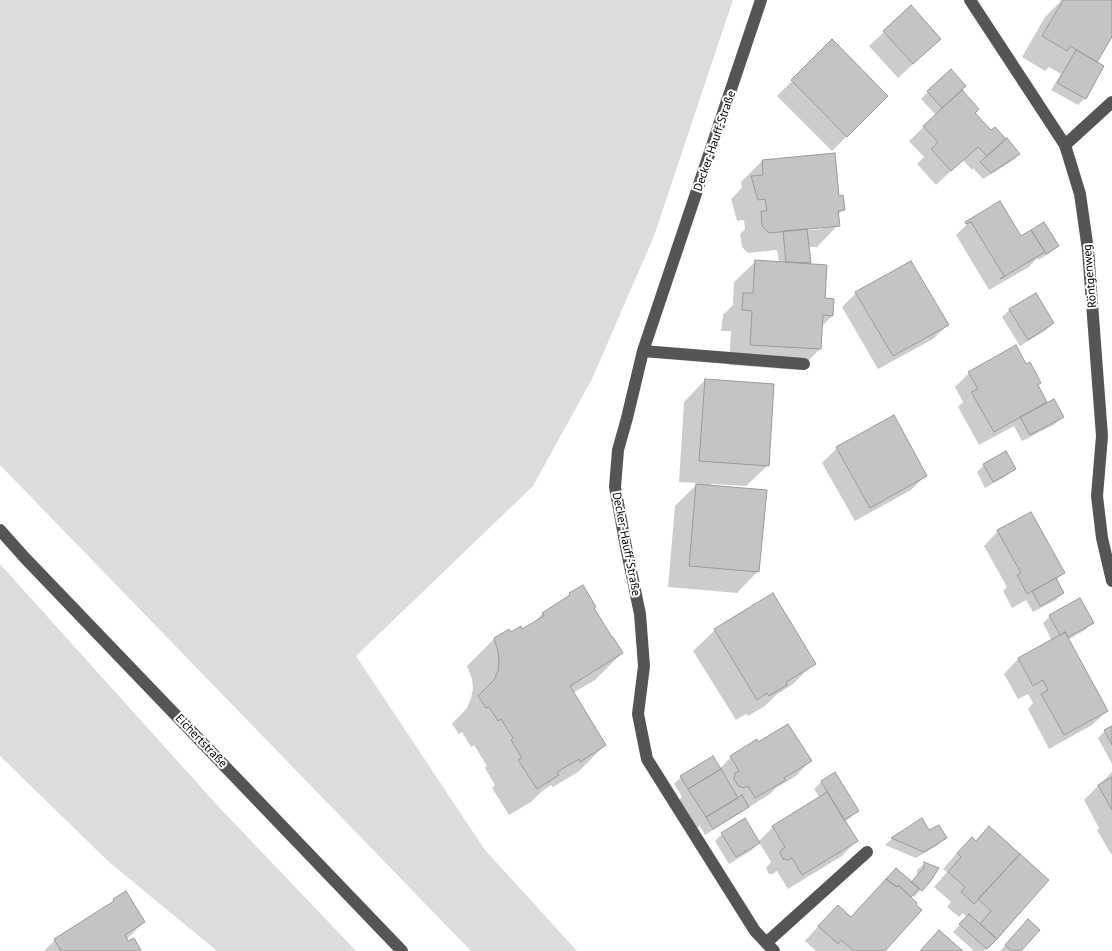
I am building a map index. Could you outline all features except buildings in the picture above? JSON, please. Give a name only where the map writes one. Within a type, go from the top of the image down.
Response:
[{"type":"street","name":"Decker-Hauff-Straße","points":[[761,0],[644,351],[618,450],[615,487],[640,614],[644,666],[638,714],[647,758],[755,931],[770,947]]},
{"type":"street","name":"Röntgenweg","points":[[970,0],[1065,145],[1080,194],[1088,250],[1107,432],[1098,496],[1102,538],[1112,581]]},
{"type":"street","points":[[1065,145],[1112,102]]},
{"type":"street","points":[[644,351],[804,364]]},
{"type":"street","name":"Eichertstraße","points":[[0,530],[402,951]]},
{"type":"street","points":[[770,947],[867,852]]},
{"type":"shaded area","points":[[0,0],[733,0],[654,236],[592,379],[533,486],[356,656],[485,850],[577,951],[471,951],[0,465]]},
{"type":"shaded area","points":[[0,564],[217,805],[356,951],[217,951],[109,862],[0,756]]}]
